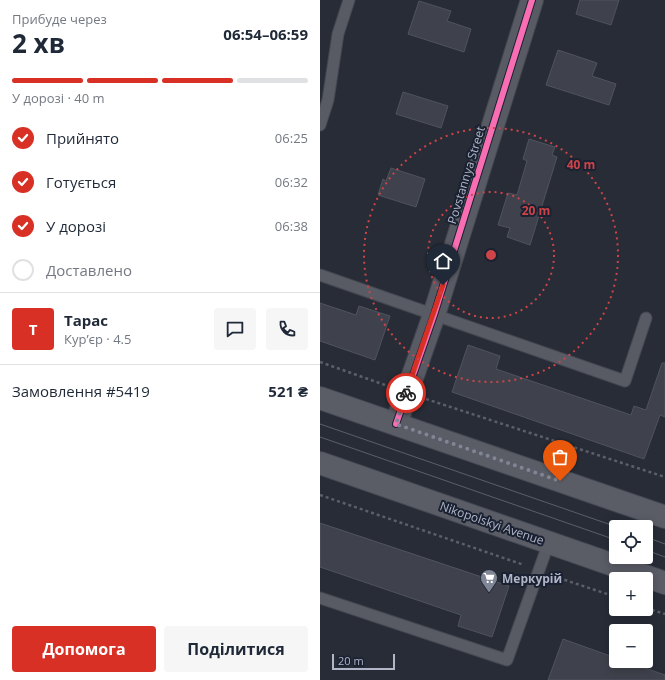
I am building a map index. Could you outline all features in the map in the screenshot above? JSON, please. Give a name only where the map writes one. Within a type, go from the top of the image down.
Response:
[{"type":"main road","points":[[320,398],[665,517]]},
{"type":"main road","name":"Nikopolskyi Avenue","points":[[320,463],[665,583]]},
{"type":"street","name":"Povstannya Street","points":[[396,424],[434,315],[532,0]]},
{"type":"lane","points":[[320,125],[328,100],[338,34],[349,0]]},
{"type":"lane","points":[[320,275],[625,381],[646,318]]},
{"type":"lane","points":[[320,598],[507,660],[548,542]]},
{"type":"path","points":[[320,362],[406,393],[665,476]]},
{"type":"path","points":[[320,495],[609,595]]},
{"type":"path","points":[[653,610],[665,614]]},
{"type":"building","points":[[580,0],[619,0],[611,25],[576,14]]},
{"type":"building","points":[[419,1],[451,11],[447,21],[471,29],[464,52],[408,34]]},
{"type":"building","points":[[558,50],[597,63],[592,76],[616,84],[609,105],[546,85]]},
{"type":"building","points":[[403,92],[448,106],[441,128],[396,114]]},
{"type":"building","points":[[529,139],[555,147],[552,155],[557,157],[530,245],[507,237],[510,228],[498,225],[508,193],[517,195],[527,161],[523,159]]},
{"type":"building","points":[[391,168],[425,179],[416,207],[378,195],[383,179],[386,181]]},
{"type":"building","points":[[320,303],[356,315],[359,306],[390,316],[375,360],[320,341]]},
{"type":"building","points":[[468,345],[500,356],[496,369],[631,415],[634,406],[646,410],[662,363],[665,363],[665,417],[660,415],[644,459],[452,392]]},
{"type":"building","points":[[320,523],[509,586],[492,637],[458,626],[461,615],[320,567]]},
{"type":"building","points":[[563,639],[609,655],[609,668],[645,668],[665,675],[665,680],[548,680]]},
{"type":"tram line","points":[[320,424],[609,524]]},
{"type":"tram line","points":[[320,437],[609,538]]},
{"type":"tram line","points":[[653,540],[665,544]]},
{"type":"tram line","points":[[653,553],[665,557]]},
{"type":"cycle path","points":[[396,424],[434,315],[532,0]]},
{"type":"way so far","points":[[406,393],[396,424],[560,481]]},
{"type":"place","name":"Меркурій","points":[[489,593]]},
{"type":"route","points":[[406,393],[434,315],[443,285]]}]
